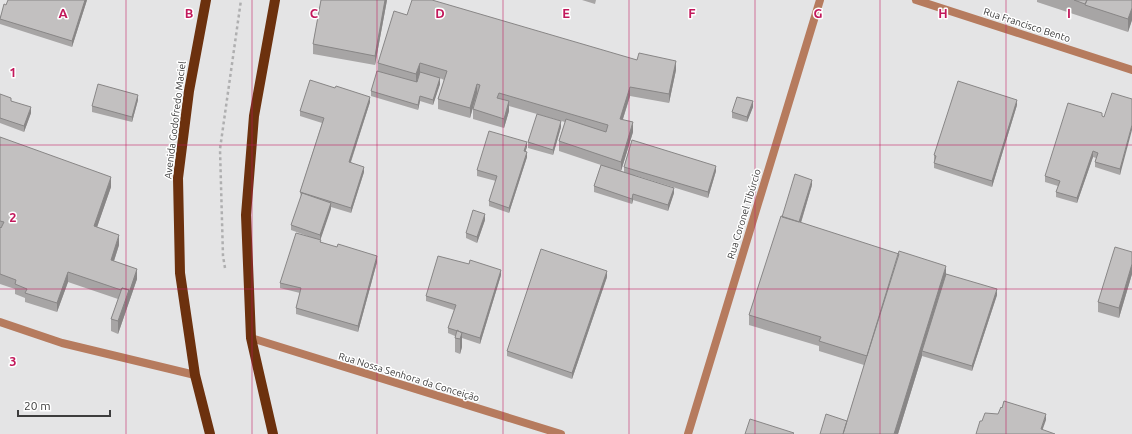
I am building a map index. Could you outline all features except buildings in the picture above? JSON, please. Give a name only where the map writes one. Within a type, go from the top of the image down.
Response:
[{"type":"main road","name":"Avenida Godofredo Maciel","points":[[206,0],[189,91],[178,178],[180,273],[195,374],[210,434]]},
{"type":"main road","points":[[273,434],[251,338],[246,215],[254,116],[275,0]]},
{"type":"street","name":"Rua Coronel Tibúrcio","points":[[688,434],[820,0]]},
{"type":"street","name":"Rua Francisco Bento","points":[[916,0],[1132,70]]},
{"type":"street","points":[[0,322],[62,342],[195,374]]},
{"type":"street","name":"Rua Nossa Senhora da Conceição","points":[[251,338],[561,434]]}]
